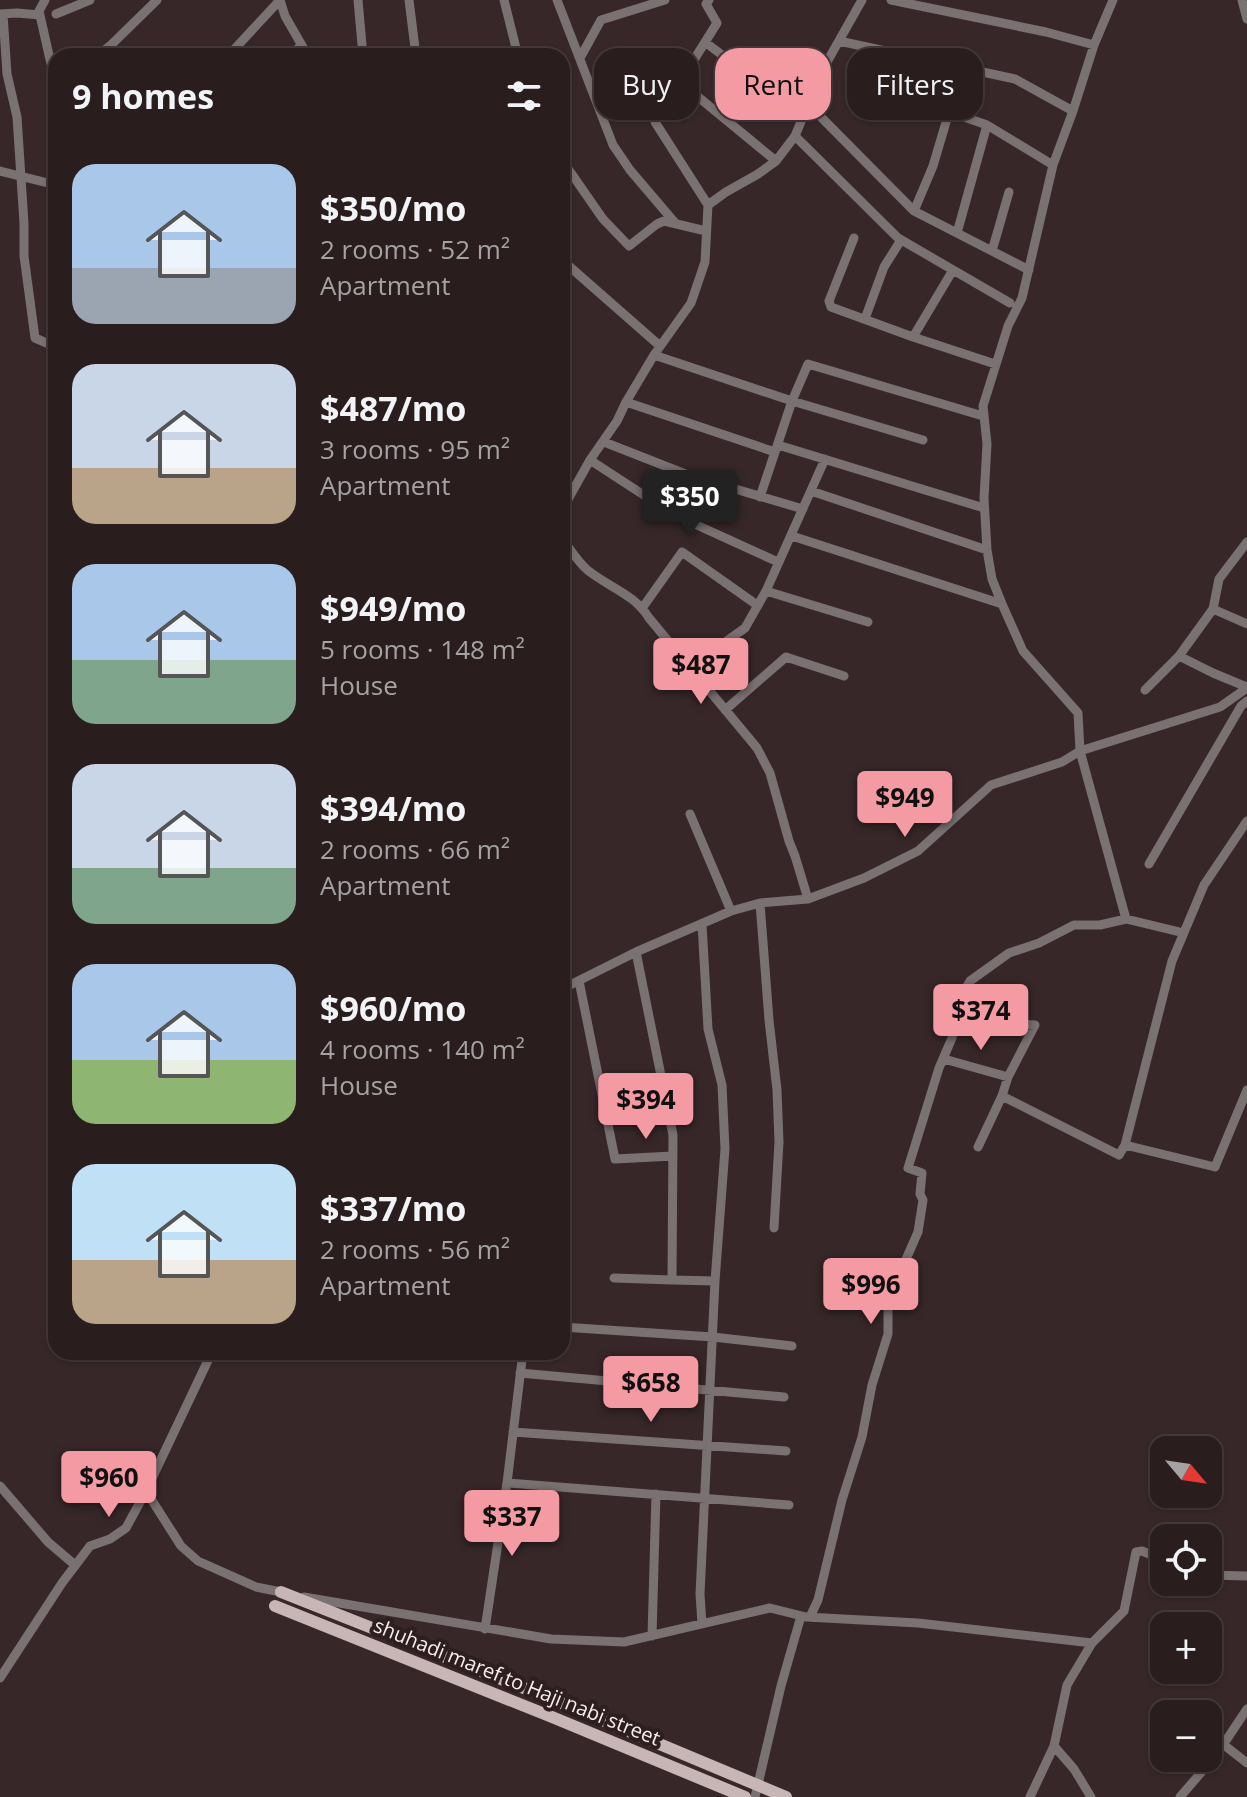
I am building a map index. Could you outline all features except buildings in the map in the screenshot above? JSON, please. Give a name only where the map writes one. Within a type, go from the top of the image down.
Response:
[{"type":"main road","points":[[281,1592],[559,1702],[756,1791],[786,1797]]},
{"type":"main road","name":"shuhadi maref to Haji nabi street","points":[[275,1606],[745,1797]]},
{"type":"street","points":[[45,0],[39,11],[48,50]]},
{"type":"street","points":[[56,14],[90,0]]},
{"type":"street","points":[[107,48],[157,0]]},
{"type":"street","points":[[235,48],[280,0],[303,48]]},
{"type":"street","points":[[358,0],[362,48]]},
{"type":"street","points":[[409,0],[415,48]]},
{"type":"street","points":[[504,0],[516,48]]},
{"type":"street","points":[[557,0],[613,145],[676,224]]},
{"type":"street","points":[[615,0],[619,13]]},
{"type":"street","points":[[699,52],[717,23],[706,4],[709,0]]},
{"type":"street","points":[[831,55],[862,0]]},
{"type":"street","points":[[891,0],[1018,25],[1094,45]]},
{"type":"street","points":[[1113,0],[1094,45],[1053,165],[1022,298],[1008,326],[983,406],[987,444],[984,508],[992,579],[1023,651],[1078,713],[1080,751],[1126,919]]},
{"type":"street","points":[[1242,0],[1247,19]]},
{"type":"street","points":[[580,58],[601,20],[662,1]]},
{"type":"street","points":[[40,15],[2,14],[3,74],[17,117],[24,256],[35,338],[48,344]]},
{"type":"street","points":[[839,41],[1015,79],[1073,111]]},
{"type":"street","points":[[705,42],[715,50]]},
{"type":"street","points":[[298,48],[301,45]]},
{"type":"street","points":[[699,98],[776,161]]},
{"type":"street","points":[[570,496],[654,355],[691,303],[705,262],[708,205],[656,120]]},
{"type":"street","points":[[708,205],[776,161],[795,136],[802,120]]},
{"type":"street","points":[[824,120],[914,211],[1029,270]]},
{"type":"street","points":[[914,211],[933,166],[947,120]]},
{"type":"street","points":[[972,120],[987,125],[1053,165]]},
{"type":"street","points":[[957,233],[987,125]]},
{"type":"street","points":[[795,136],[901,240],[1010,303]]},
{"type":"street","points":[[0,171],[48,183]]},
{"type":"street","points":[[570,172],[603,219],[629,246],[664,221],[706,231]]},
{"type":"street","points":[[992,251],[1009,192]]},
{"type":"street","points":[[854,238],[829,301],[831,307],[995,364]]},
{"type":"street","points":[[866,316],[884,267],[901,240]]},
{"type":"street","points":[[570,267],[660,346]]},
{"type":"street","points":[[913,337],[953,270]]},
{"type":"street","points":[[654,355],[923,440]]},
{"type":"street","points":[[760,497],[792,401],[806,366],[810,364],[983,416]]},
{"type":"street","points":[[626,402],[984,508]]},
{"type":"street","points":[[604,442],[688,475],[803,509]]},
{"type":"street","points":[[702,680],[716,664],[717,648],[745,628],[766,591],[825,459]]},
{"type":"street","points":[[590,460],[659,505],[778,562]]},
{"type":"street","points":[[811,491],[987,550]]},
{"type":"street","points":[[792,536],[1002,604]]},
{"type":"street","points":[[1145,690],[1179,656],[1213,609],[1219,579],[1242,556],[1247,542]]},
{"type":"street","points":[[570,549],[586,570],[643,607],[757,748],[770,773],[808,899]]},
{"type":"street","points":[[643,607],[682,552],[757,605]]},
{"type":"street","points":[[766,591],[868,622]]},
{"type":"street","points":[[1213,609],[1247,624]]},
{"type":"street","points":[[1179,656],[1247,687]]},
{"type":"street","points":[[725,710],[786,657],[844,676]]},
{"type":"street","points":[[570,985],[636,952],[731,911],[760,903],[808,899],[864,878],[918,851],[991,785],[1062,762],[1080,751],[1220,707],[1247,687]]},
{"type":"street","points":[[1149,864],[1244,704],[1231,699]]},
{"type":"street","points":[[690,814],[731,911]]},
{"type":"street","points":[[1002,1096],[1119,1155],[1125,1145],[1172,961],[1204,885],[1247,821]]},
{"type":"street","points":[[760,903],[779,1142],[774,1228]]},
{"type":"street","points":[[756,1791],[778,1699],[806,1616],[818,1600],[842,1500],[862,1437],[872,1385],[888,1334],[888,1300],[918,1232],[923,1200],[920,1194],[922,1173],[908,1168],[939,1068],[952,1038],[959,999],[970,981],[1009,953],[1039,943],[1074,925],[1100,925],[1126,919],[1184,933]]},
{"type":"street","points":[[702,924],[708,1029],[722,1085],[724,1137],[700,1594],[702,1624]]},
{"type":"street","points":[[636,952],[673,1135],[672,1280]]},
{"type":"street","points":[[579,981],[615,1159],[673,1156]]},
{"type":"street","points":[[955,1014],[990,1022],[1035,1025],[1008,1077],[978,1147]]},
{"type":"street","points":[[944,1059],[1008,1077]]},
{"type":"street","points":[[1125,1145],[1215,1167],[1247,1090]]},
{"type":"street","points":[[614,1278],[715,1281]]},
{"type":"street","points":[[570,1328],[713,1337],[792,1346]]},
{"type":"street","points":[[0,1678],[90,1546],[110,1539],[126,1528],[208,1360]]},
{"type":"street","points":[[485,1629],[522,1360]]},
{"type":"street","points":[[520,1373],[784,1397]]},
{"type":"street","points":[[513,1432],[786,1451]]},
{"type":"street","points":[[507,1483],[789,1505]]},
{"type":"street","points":[[0,1486],[48,1542],[75,1565]]},
{"type":"street","points":[[146,1491],[181,1546],[198,1561],[256,1587],[485,1629],[551,1639],[624,1642],[770,1608],[806,1616],[918,1623],[1092,1643]]},
{"type":"street","points":[[652,1636],[656,1494]]},
{"type":"street","points":[[1030,1797],[1054,1746],[1067,1685],[1092,1643],[1124,1611],[1136,1552],[1150,1554]]},
{"type":"street","points":[[1222,1575],[1247,1576]]},
{"type":"street","points":[[0,1661],[13,1659]]},
{"type":"street","points":[[1180,1797],[1224,1745],[1247,1709]]},
{"type":"street","points":[[1224,1745],[1247,1763]]},
{"type":"street","points":[[1054,1746],[1074,1769],[1091,1797]]}]
